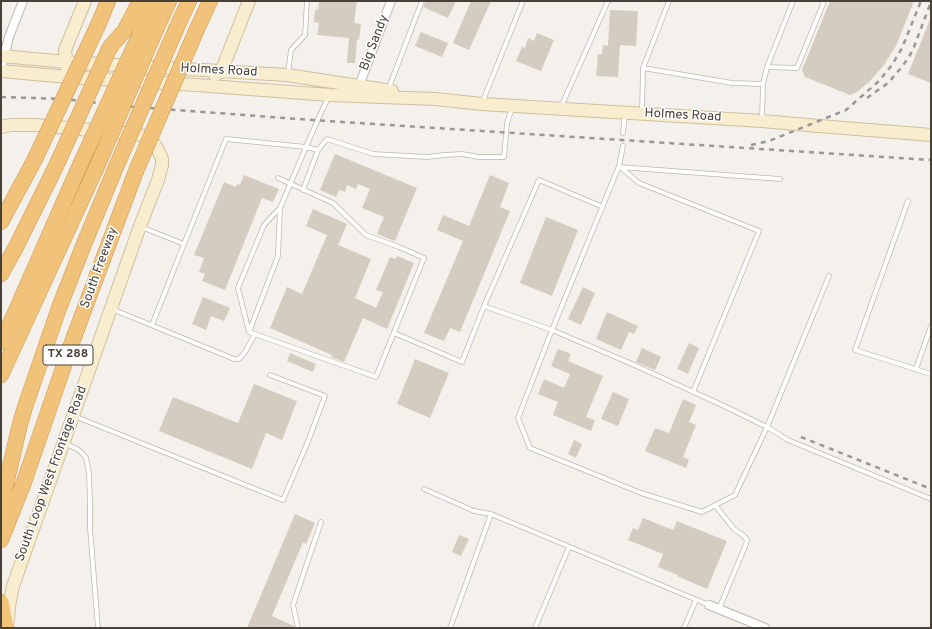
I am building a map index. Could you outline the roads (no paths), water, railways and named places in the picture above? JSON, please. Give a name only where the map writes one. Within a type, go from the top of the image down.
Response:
[{"type":"highway","points":[[1,222],[34,161],[108,1]]},
{"type":"highway","points":[[122,29],[131,1]]},
{"type":"highway","points":[[1,274],[56,166],[110,47],[140,1]]},
{"type":"highway","points":[[1,374],[95,171],[147,34],[156,1]]},
{"type":"highway","points":[[1,342],[80,165],[147,34],[169,1]]},
{"type":"highway","points":[[177,27],[186,1]]},
{"type":"highway","points":[[1,513],[3,497],[20,424],[59,308],[116,167],[189,1]]},
{"type":"highway","name":"South Freeway","points":[[1,540],[24,482],[71,345],[136,171],[210,1]]},
{"type":"highway","points":[[1,467],[20,424]]},
{"type":"highway","points":[[1,602],[7,628]]},
{"type":"main road","points":[[68,77],[66,50],[85,1]]},
{"type":"main road","points":[[196,85],[221,72],[248,1]]},
{"type":"main road","name":"Holmes Road","points":[[2,63],[67,62],[287,75],[388,90],[435,99]]},
{"type":"main road","name":"Holmes Road","points":[[2,63],[68,77],[330,95],[435,99],[482,104],[762,121],[807,126],[931,135]]},
{"type":"main road","name":"South Loop West Frontage Road","points":[[1,127],[11,125],[35,125],[135,134],[144,136],[150,140],[155,145],[162,159],[158,180],[140,226],[13,586],[8,606],[7,628]]},
{"type":"street","points":[[2,63],[9,37],[24,1]]},
{"type":"street","name":"Big Sandy","points":[[359,86],[391,1]]},
{"type":"street","points":[[709,605],[765,628]]},
{"type":"lane","points":[[287,75],[291,50],[305,35],[307,1]]},
{"type":"lane","points":[[388,90],[422,1]]},
{"type":"lane","points":[[482,104],[523,1]]},
{"type":"lane","points":[[560,109],[608,1]]},
{"type":"lane","points":[[642,114],[643,68],[670,1]]},
{"type":"lane","points":[[762,121],[763,84],[767,67],[793,1]]},
{"type":"lane","points":[[767,67],[797,68],[823,1]]},
{"type":"lane","points":[[643,68],[732,83],[763,84]]},
{"type":"lane","points":[[249,332],[278,256],[280,208],[330,95]]},
{"type":"lane","points":[[303,190],[318,150],[327,139],[373,154],[428,157],[462,154],[479,157],[504,157],[507,123],[512,106]]},
{"type":"lane","points":[[623,133],[625,113]]},
{"type":"lane","points":[[152,325],[226,139],[306,147],[318,150]]},
{"type":"lane","points":[[623,146],[619,166],[518,418],[530,448],[641,493],[702,512],[735,495],[767,427],[829,276]]},
{"type":"lane","points":[[619,166],[780,179]]},
{"type":"lane","points":[[619,166],[639,183],[759,231],[692,392]]},
{"type":"lane","points":[[249,332],[376,377],[424,258],[366,235],[333,203],[278,178]]},
{"type":"lane","points":[[394,333],[462,362],[484,306],[539,180],[603,207]]},
{"type":"lane","points":[[908,201],[855,350],[931,374]]},
{"type":"lane","points":[[249,332],[238,288],[264,225],[280,208]]},
{"type":"lane","points":[[140,226],[184,244]]},
{"type":"lane","points":[[484,306],[552,330],[632,364],[767,427],[788,440],[931,499]]},
{"type":"lane","points":[[111,308],[234,359],[239,358],[245,352],[255,334]]},
{"type":"lane","points":[[916,369],[931,326]]},
{"type":"lane","points":[[73,416],[283,500],[307,444],[325,396],[270,374]]},
{"type":"lane","points":[[63,443],[77,449],[82,453],[86,458],[88,466],[90,528],[98,628]]},
{"type":"lane","points":[[424,489],[474,511],[492,514],[709,605]]},
{"type":"lane","points":[[715,505],[734,529],[747,540],[719,609]]},
{"type":"lane","points":[[450,628],[492,514]]},
{"type":"lane","points":[[298,628],[293,605],[321,522]]},
{"type":"lane","points":[[535,628],[569,547]]},
{"type":"lane","points":[[684,628],[696,600]]},
{"type":"railway","points":[[751,145],[769,141],[846,110],[879,81],[892,65],[902,48],[921,1]]},
{"type":"railway","points":[[867,98],[888,83],[909,57],[931,2]]},
{"type":"railway","points":[[1,97],[64,99],[122,106],[312,120],[931,160]]},
{"type":"railway","points":[[801,437],[931,489]]}]
